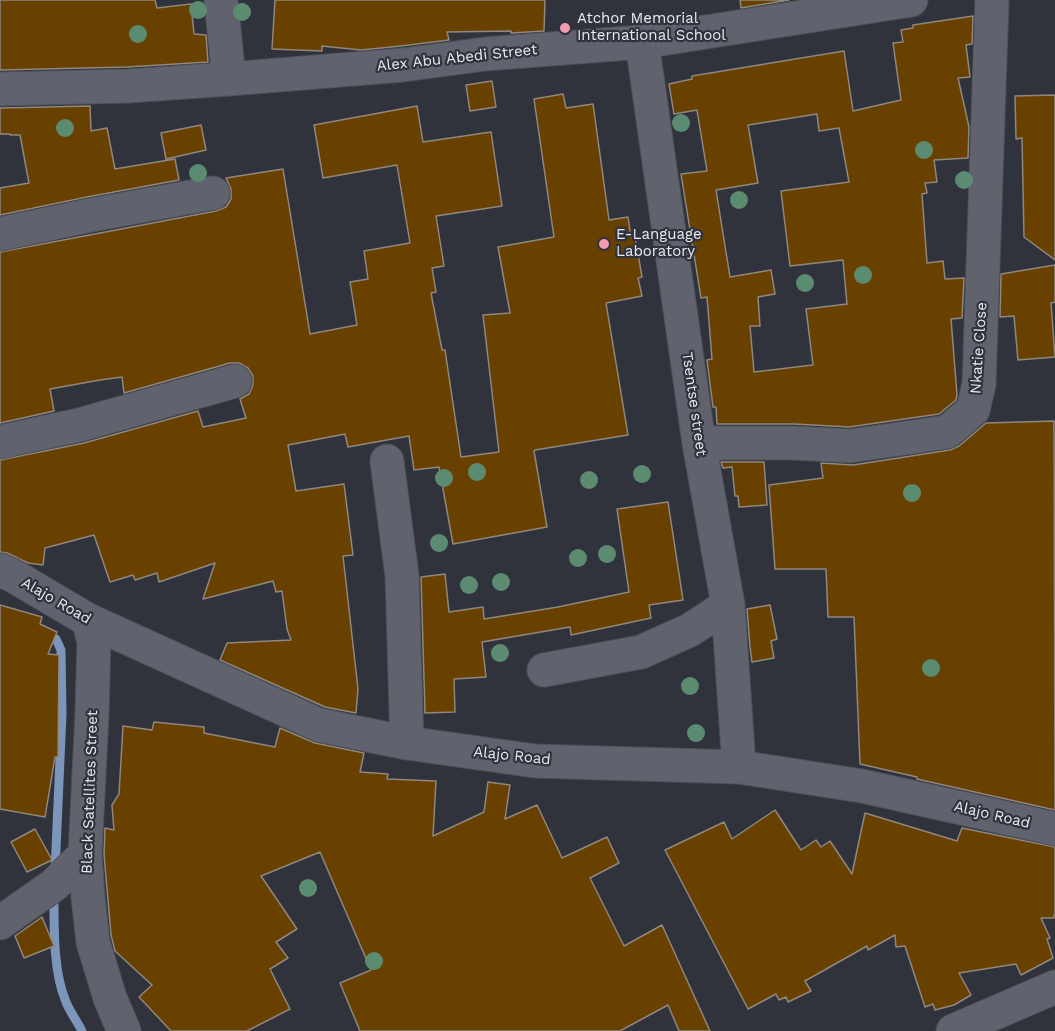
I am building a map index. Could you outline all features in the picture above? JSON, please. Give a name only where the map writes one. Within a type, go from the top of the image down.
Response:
[{"type":"street","points":[[221,0],[229,79]]},
{"type":"street","name":"Alex Abu Abedi Street","points":[[0,89],[128,86],[229,79],[403,65],[485,54],[642,42],[911,0]]},
{"type":"street","name":"Nkatie Close","points":[[699,443],[795,442],[849,446],[946,432],[973,410],[979,384],[1000,1]]},
{"type":"street","name":"Tsentse street","points":[[642,42],[699,443],[728,606],[739,767]]},
{"type":"street","points":[[0,234],[213,193]]},
{"type":"street","points":[[0,442],[79,425],[235,381]]},
{"type":"street","points":[[387,461],[402,576],[407,743]]},
{"type":"street","name":"Alajo Road","points":[[0,570],[88,620],[319,725],[407,743],[535,760],[739,767],[862,786],[1055,829]]},
{"type":"street","points":[[544,670],[641,652],[690,630],[728,606]]},
{"type":"street","name":"Black Satellites Street","points":[[88,620],[94,641],[85,854],[93,942],[110,998],[124,1031]]},
{"type":"street","points":[[0,923],[54,885],[85,854]]},
{"type":"street","points":[[953,1031],[1055,987]]},
{"type":"building","points":[[0,0],[155,0],[157,8],[191,4],[194,34],[206,35],[208,62],[127,67],[0,70]]},
{"type":"building","points":[[275,0],[545,0],[544,31],[447,32],[449,40],[361,50],[322,46],[322,51],[272,49]]},
{"type":"building","points":[[740,0],[789,0],[741,8]]},
{"type":"building","points":[[973,16],[972,44],[966,45],[970,77],[958,78],[969,127],[968,158],[934,160],[937,182],[925,183],[927,193],[922,194],[927,263],[943,261],[945,279],[964,278],[962,318],[951,319],[956,400],[939,414],[849,427],[717,424],[707,360],[712,359],[707,297],[701,298],[681,174],[707,171],[697,110],[674,114],[669,84],[692,79],[692,76],[844,51],[853,111],[901,100],[893,43],[903,42],[901,30],[913,28],[913,25]],"holes":[[[817,114],[819,131],[839,128],[849,182],[781,191],[790,266],[843,260],[847,304],[806,309],[813,365],[754,372],[750,326],[760,326],[758,297],[775,294],[771,270],[730,277],[716,190],[758,183],[748,125]]]},
{"type":"building","points":[[492,81],[496,107],[470,111],[466,85]]},
{"type":"building","points":[[563,94],[566,108],[593,104],[609,220],[628,217],[631,237],[635,236],[642,277],[638,278],[642,296],[606,303],[628,435],[535,450],[547,527],[453,544],[439,467],[414,470],[409,436],[348,447],[345,434],[288,445],[296,491],[344,484],[353,555],[343,556],[358,689],[356,713],[325,707],[220,660],[227,643],[291,640],[287,629],[282,591],[276,592],[273,581],[203,599],[215,563],[159,582],[157,573],[135,580],[133,575],[110,582],[94,535],[45,548],[43,565],[28,563],[0,552],[0,460],[84,443],[198,411],[203,427],[246,418],[240,399],[249,394],[253,385],[253,376],[248,368],[239,363],[230,363],[124,393],[122,377],[50,389],[54,411],[0,423],[0,252],[216,211],[226,207],[231,199],[231,189],[226,178],[283,169],[310,334],[357,325],[350,282],[368,279],[364,251],[410,243],[397,165],[323,178],[314,125],[417,106],[423,142],[491,132],[502,206],[436,216],[444,266],[432,268],[436,292],[431,293],[442,350],[445,350],[461,457],[499,452],[483,315],[510,313],[498,247],[554,237],[534,99]]},
{"type":"building","points":[[1055,95],[1055,260],[1024,237],[1022,138],[1016,139],[1015,96]]},
{"type":"building","points":[[90,106],[91,131],[107,128],[115,169],[175,159],[179,180],[0,215],[0,188],[29,183],[20,135],[0,134],[0,108]]},
{"type":"building","points":[[201,125],[206,150],[166,159],[161,133]]},
{"type":"building","points":[[1055,265],[1055,302],[1051,303],[1055,357],[1018,360],[1014,316],[1000,317],[1001,274]]},
{"type":"building","points":[[1054,421],[1055,810],[860,764],[854,617],[828,617],[826,569],[775,569],[769,485],[823,478],[821,463],[853,465],[950,450],[959,446],[986,423]]},
{"type":"building","points":[[721,462],[764,462],[767,505],[739,507],[738,496],[735,496],[732,467],[723,468]]},
{"type":"building","points":[[668,502],[683,600],[649,605],[651,618],[571,635],[570,627],[482,642],[486,677],[454,679],[455,712],[425,713],[421,577],[445,574],[449,612],[483,607],[484,619],[629,592],[617,509]]},
{"type":"building","points":[[0,605],[42,617],[40,624],[57,632],[48,654],[59,655],[58,757],[55,757],[45,817],[0,809]]},
{"type":"building","points":[[770,605],[777,639],[771,641],[774,658],[752,662],[747,609]]},
{"type":"building","points":[[154,722],[204,727],[204,733],[275,747],[280,728],[315,743],[364,753],[360,772],[388,774],[387,779],[436,781],[433,836],[484,812],[488,782],[510,785],[505,819],[537,805],[562,858],[607,837],[619,863],[590,878],[624,946],[662,925],[710,1031],[679,1031],[668,1005],[620,1031],[360,1031],[340,983],[371,970],[320,852],[261,876],[297,929],[276,942],[288,958],[270,969],[290,1009],[247,1031],[171,1031],[139,997],[152,985],[115,951],[111,935],[104,854],[105,828],[114,830],[112,805],[119,794],[123,726],[152,730]]},
{"type":"building","points":[[775,810],[801,850],[816,840],[821,847],[830,841],[852,874],[865,813],[957,841],[962,828],[1055,847],[1055,915],[1054,918],[1041,918],[1050,938],[1047,939],[1053,958],[1021,975],[1016,964],[959,973],[971,995],[954,1005],[935,1010],[933,1004],[925,1007],[905,946],[896,947],[895,935],[868,950],[867,946],[805,981],[811,991],[788,1002],[786,997],[779,1000],[776,994],[748,1009],[665,850],[724,822],[732,839]]},
{"type":"building","points":[[35,829],[52,860],[27,872],[11,842]]},
{"type":"building","points":[[42,917],[54,946],[24,958],[15,936]]},
{"type":"waterway","points":[[55,872],[62,714],[61,650],[56,639]]},
{"type":"waterway","points":[[54,895],[55,949],[59,977],[66,1002],[82,1031]]},
{"type":"place","name":"Atchor Memorial International School","points":[[565,28]]},
{"type":"place","name":"E-Language Laboratory","points":[[604,244]]}]
